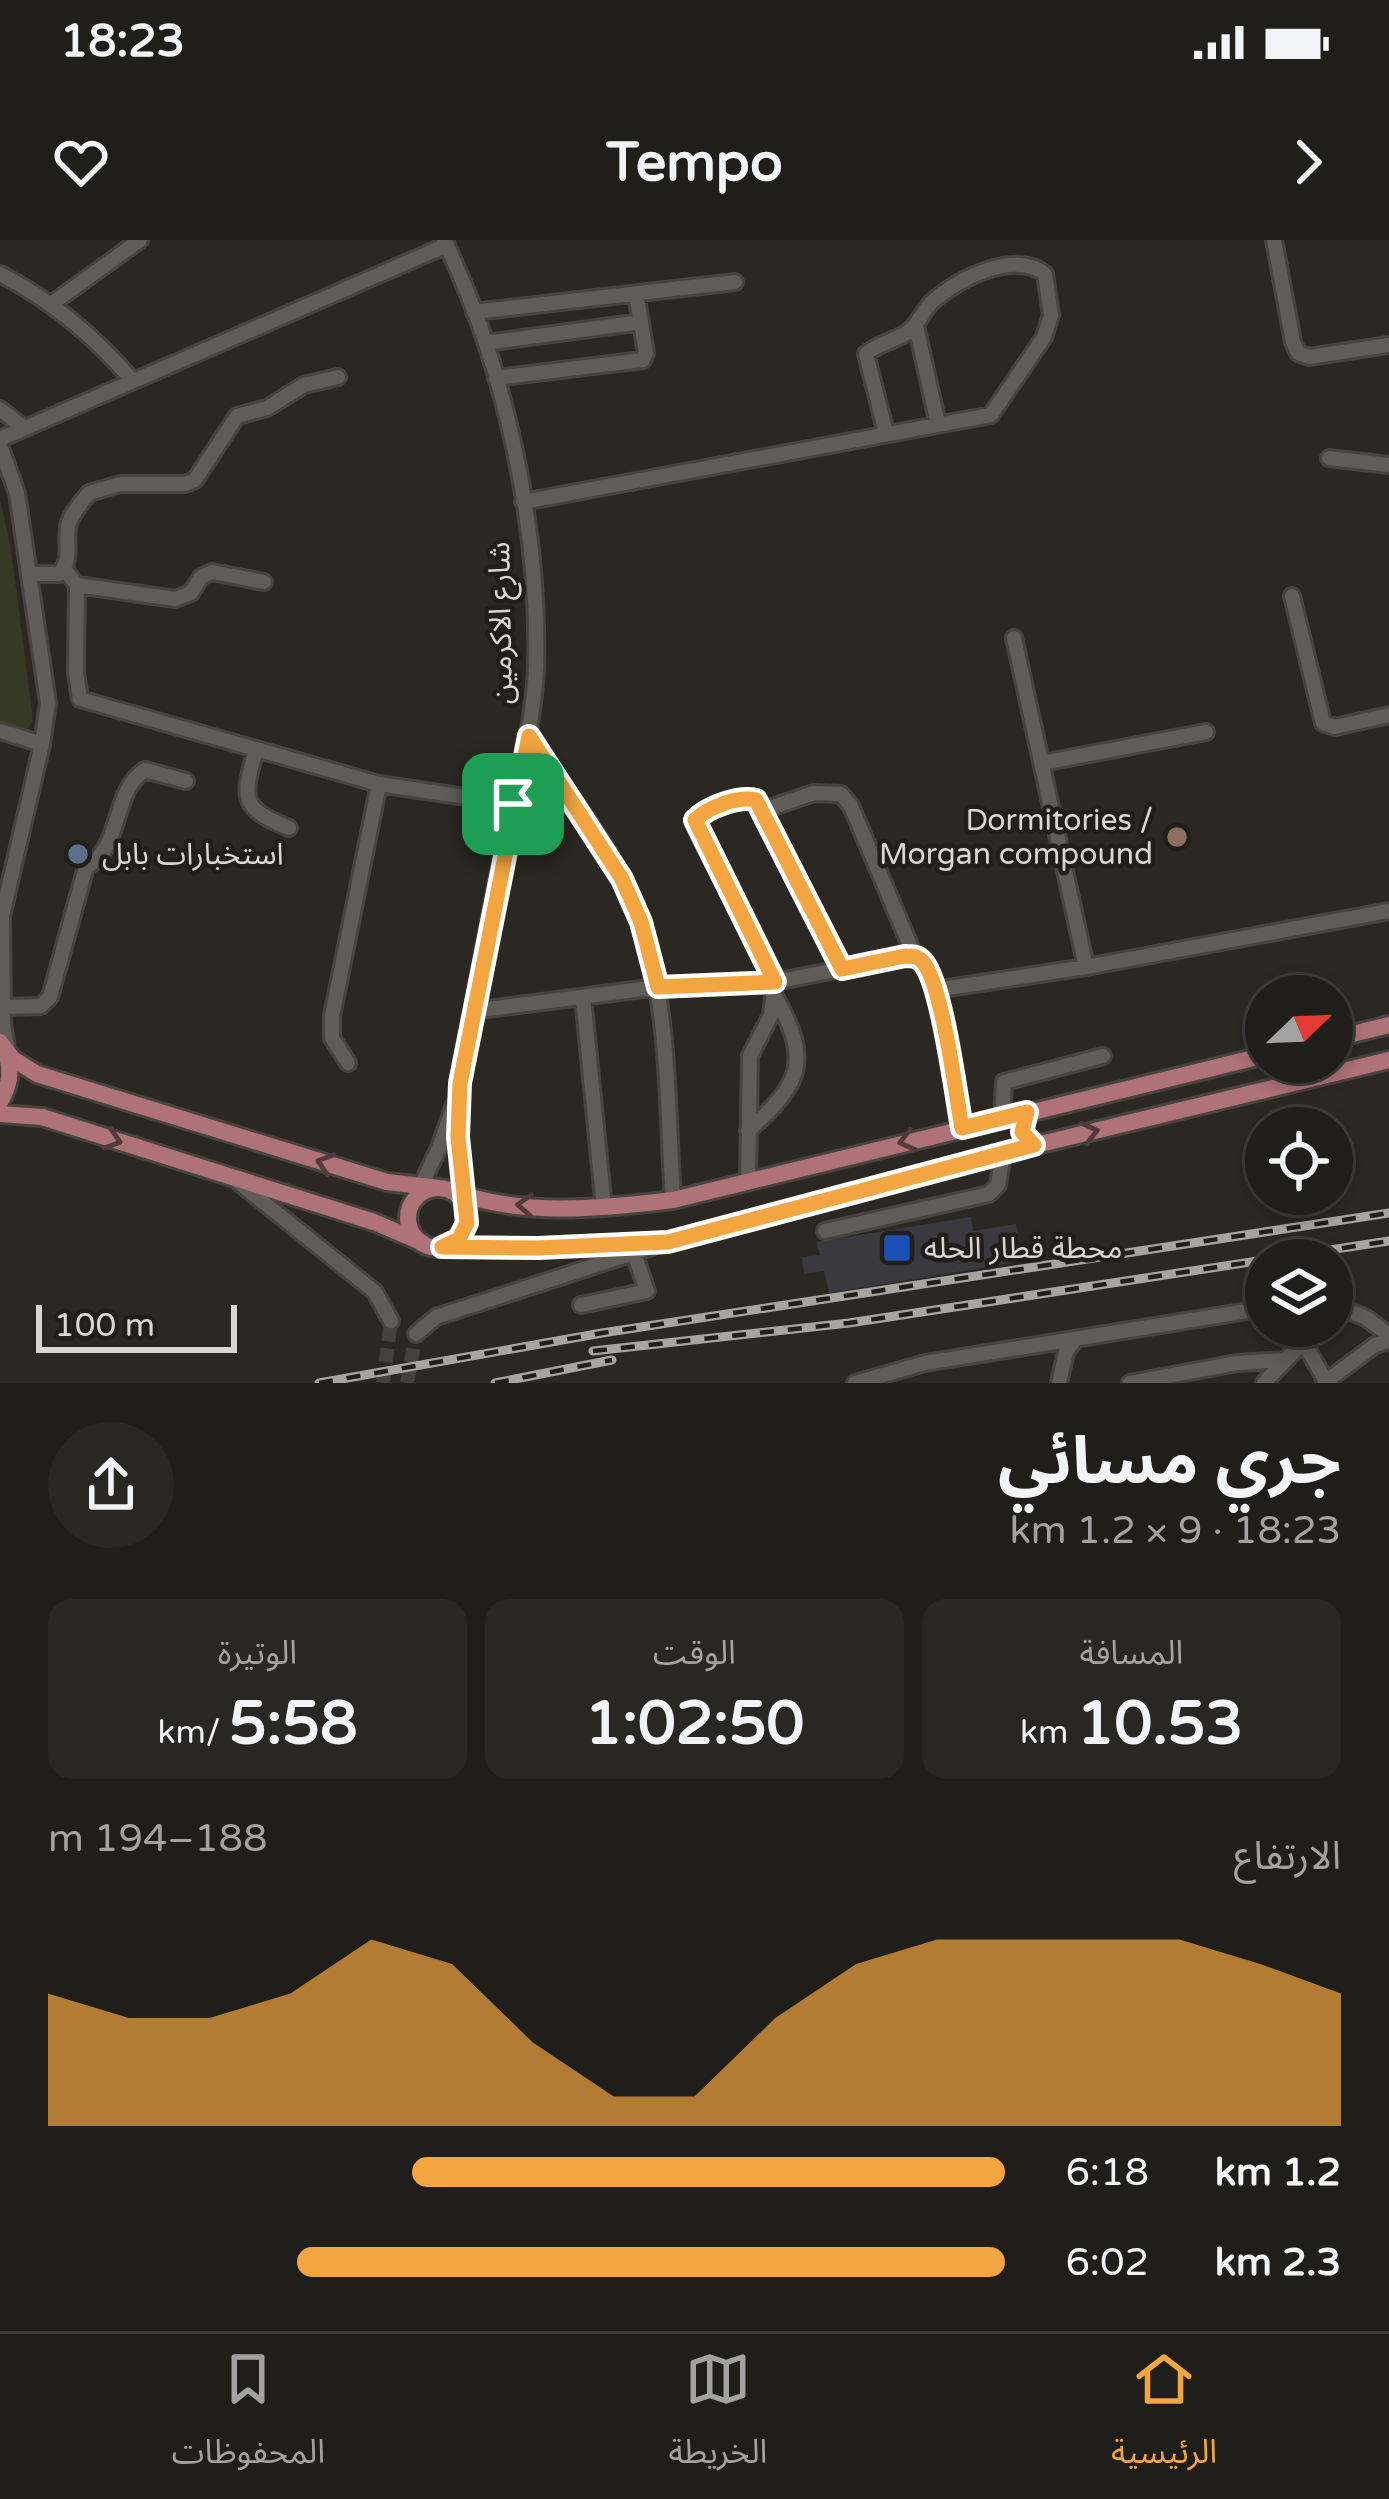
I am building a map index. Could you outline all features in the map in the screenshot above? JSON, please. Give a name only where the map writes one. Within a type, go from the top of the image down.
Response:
[{"type":"main road","points":[[1353,1034],[1389,1025]]},
{"type":"main road","points":[[0,1102],[9,1086],[5,1052]]},
{"type":"main road","points":[[5,1052],[25,1070],[387,1182],[494,1204],[604,1208],[673,1200],[1245,1059]]},
{"type":"main road","points":[[0,1114],[42,1117],[433,1245],[538,1248],[668,1242],[982,1158],[1389,1060]]},
{"type":"main road","points":[[1027,1112],[1022,1132],[1034,1145]]},
{"type":"main road","points":[[970,1126],[988,1138],[982,1158]]},
{"type":"main road","points":[[433,1245],[464,1232],[442,1196]]},
{"type":"main road","points":[[433,1245],[408,1220],[442,1196]]},
{"type":"street","points":[[50,305],[140,240]]},
{"type":"street","points":[[1274,240],[1292,343],[1298,353],[1309,357],[1389,345]]},
{"type":"street","points":[[5,1052],[0,941],[4,889],[48,703],[17,493],[0,442],[445,242]]},
{"type":"street","name":"شارع الاكرمين","points":[[442,1196],[458,1137],[460,1083],[529,736],[536,668],[533,575],[523,502],[486,343],[445,242]]},
{"type":"street","points":[[523,502],[991,415],[1044,337],[1051,315],[1045,274],[1035,266],[1020,264],[989,268],[932,302],[916,326],[866,354],[886,433]]},
{"type":"street","points":[[0,274],[50,305],[105,349],[132,380]]},
{"type":"street","points":[[474,312],[735,282]]},
{"type":"street","points":[[496,378],[644,359],[636,294]]},
{"type":"street","points":[[486,343],[641,322]]},
{"type":"street","points":[[916,326],[938,424]]},
{"type":"street","points":[[30,574],[59,574],[64,569],[70,559],[68,529],[89,493],[120,484],[195,480],[237,416],[267,408],[304,385],[338,377]]},
{"type":"street","points":[[0,409],[25,428]]},
{"type":"street","points":[[1329,458],[1389,465]]},
{"type":"street","points":[[64,569],[76,586],[80,699],[379,784],[513,804]]},
{"type":"street","points":[[76,586],[175,599],[191,593],[201,577],[212,572],[264,582]]},
{"type":"street","points":[[1292,596],[1323,723],[1335,727],[1389,715]]},
{"type":"street","points":[[1014,638],[1086,967]]},
{"type":"street","points":[[0,731],[42,744]]},
{"type":"street","points":[[1042,763],[1206,732]]},
{"type":"street","points":[[529,736],[622,879],[641,922],[658,987],[673,1200]]},
{"type":"street","points":[[256,750],[245,789],[248,801],[266,818],[289,829]]},
{"type":"street","points":[[2,1007],[41,1006],[50,997],[86,868],[104,855],[131,781],[145,770],[186,781]]},
{"type":"street","points":[[348,1063],[332,1038],[332,1016],[379,784]]},
{"type":"street","points":[[764,810],[814,793],[841,794],[851,806],[915,956],[923,962],[935,990],[970,1126]]},
{"type":"street","points":[[748,1131],[787,1092],[799,1063],[791,1024],[695,820],[699,814],[749,798],[764,810],[842,969]]},
{"type":"street","points":[[935,990],[1389,911]]},
{"type":"street","points":[[472,1011],[658,987],[776,990],[842,969],[915,956]]},
{"type":"street","points":[[748,1180],[750,1056],[776,990]]},
{"type":"street","points":[[583,997],[604,1208]]},
{"type":"street","points":[[1002,1118],[1004,1082],[1103,1056]]},
{"type":"street","name":"شارع الاكرمين","points":[[442,1196],[439,1148],[460,1083]]},
{"type":"street","points":[[825,1231],[989,1194],[998,1185],[1003,1153]]},
{"type":"street","points":[[233,1178],[375,1292],[391,1321]]},
{"type":"street","points":[[416,1334],[436,1317],[668,1242]]},
{"type":"street","points":[[581,1305],[647,1291],[634,1253]]},
{"type":"street","points":[[855,1383],[925,1363],[1245,1312]]},
{"type":"street","points":[[1305,1347],[1325,1382],[1389,1338],[1353,1313]]},
{"type":"street","points":[[1059,1383],[1066,1352],[1075,1341]]},
{"type":"street","points":[[1264,1383],[1298,1347]]},
{"type":"street","points":[[1130,1383],[1237,1363],[1286,1360]]},
{"type":"green space","points":[[0,499],[33,720],[27,730],[0,722]]},
{"type":"building","points":[[971,1217],[973,1231],[1016,1224],[1021,1251],[1042,1248],[1043,1258],[829,1293],[824,1271],[804,1274],[802,1257],[820,1255],[816,1242]]},
{"type":"tunnel","points":[[383,1383],[391,1321]]},
{"type":"tunnel","points":[[407,1383],[416,1334]]},
{"type":"railway","points":[[319,1383],[602,1333],[1389,1213]]},
{"type":"railway","points":[[593,1351],[849,1323],[1389,1241]]},
{"type":"railway","points":[[495,1383],[612,1360]]},
{"type":"place","name":"Dormitories / Morgan compound","points":[[1177,837]]},
{"type":"place","name":"استخبارات بابل","points":[[78,854]]},
{"type":"place","name":"محطة قطار الحله","points":[[897,1248]]},
{"type":"route","points":[[529,736],[622,879],[641,922],[658,987],[775,982],[695,820],[699,814],[740,799],[756,800],[842,969],[905,956],[923,962],[935,990],[962,1128],[1027,1112],[1022,1132],[1034,1145],[668,1242],[442,1247],[459,1239],[467,1223],[458,1137],[460,1083],[513,804],[529,736]]}]
